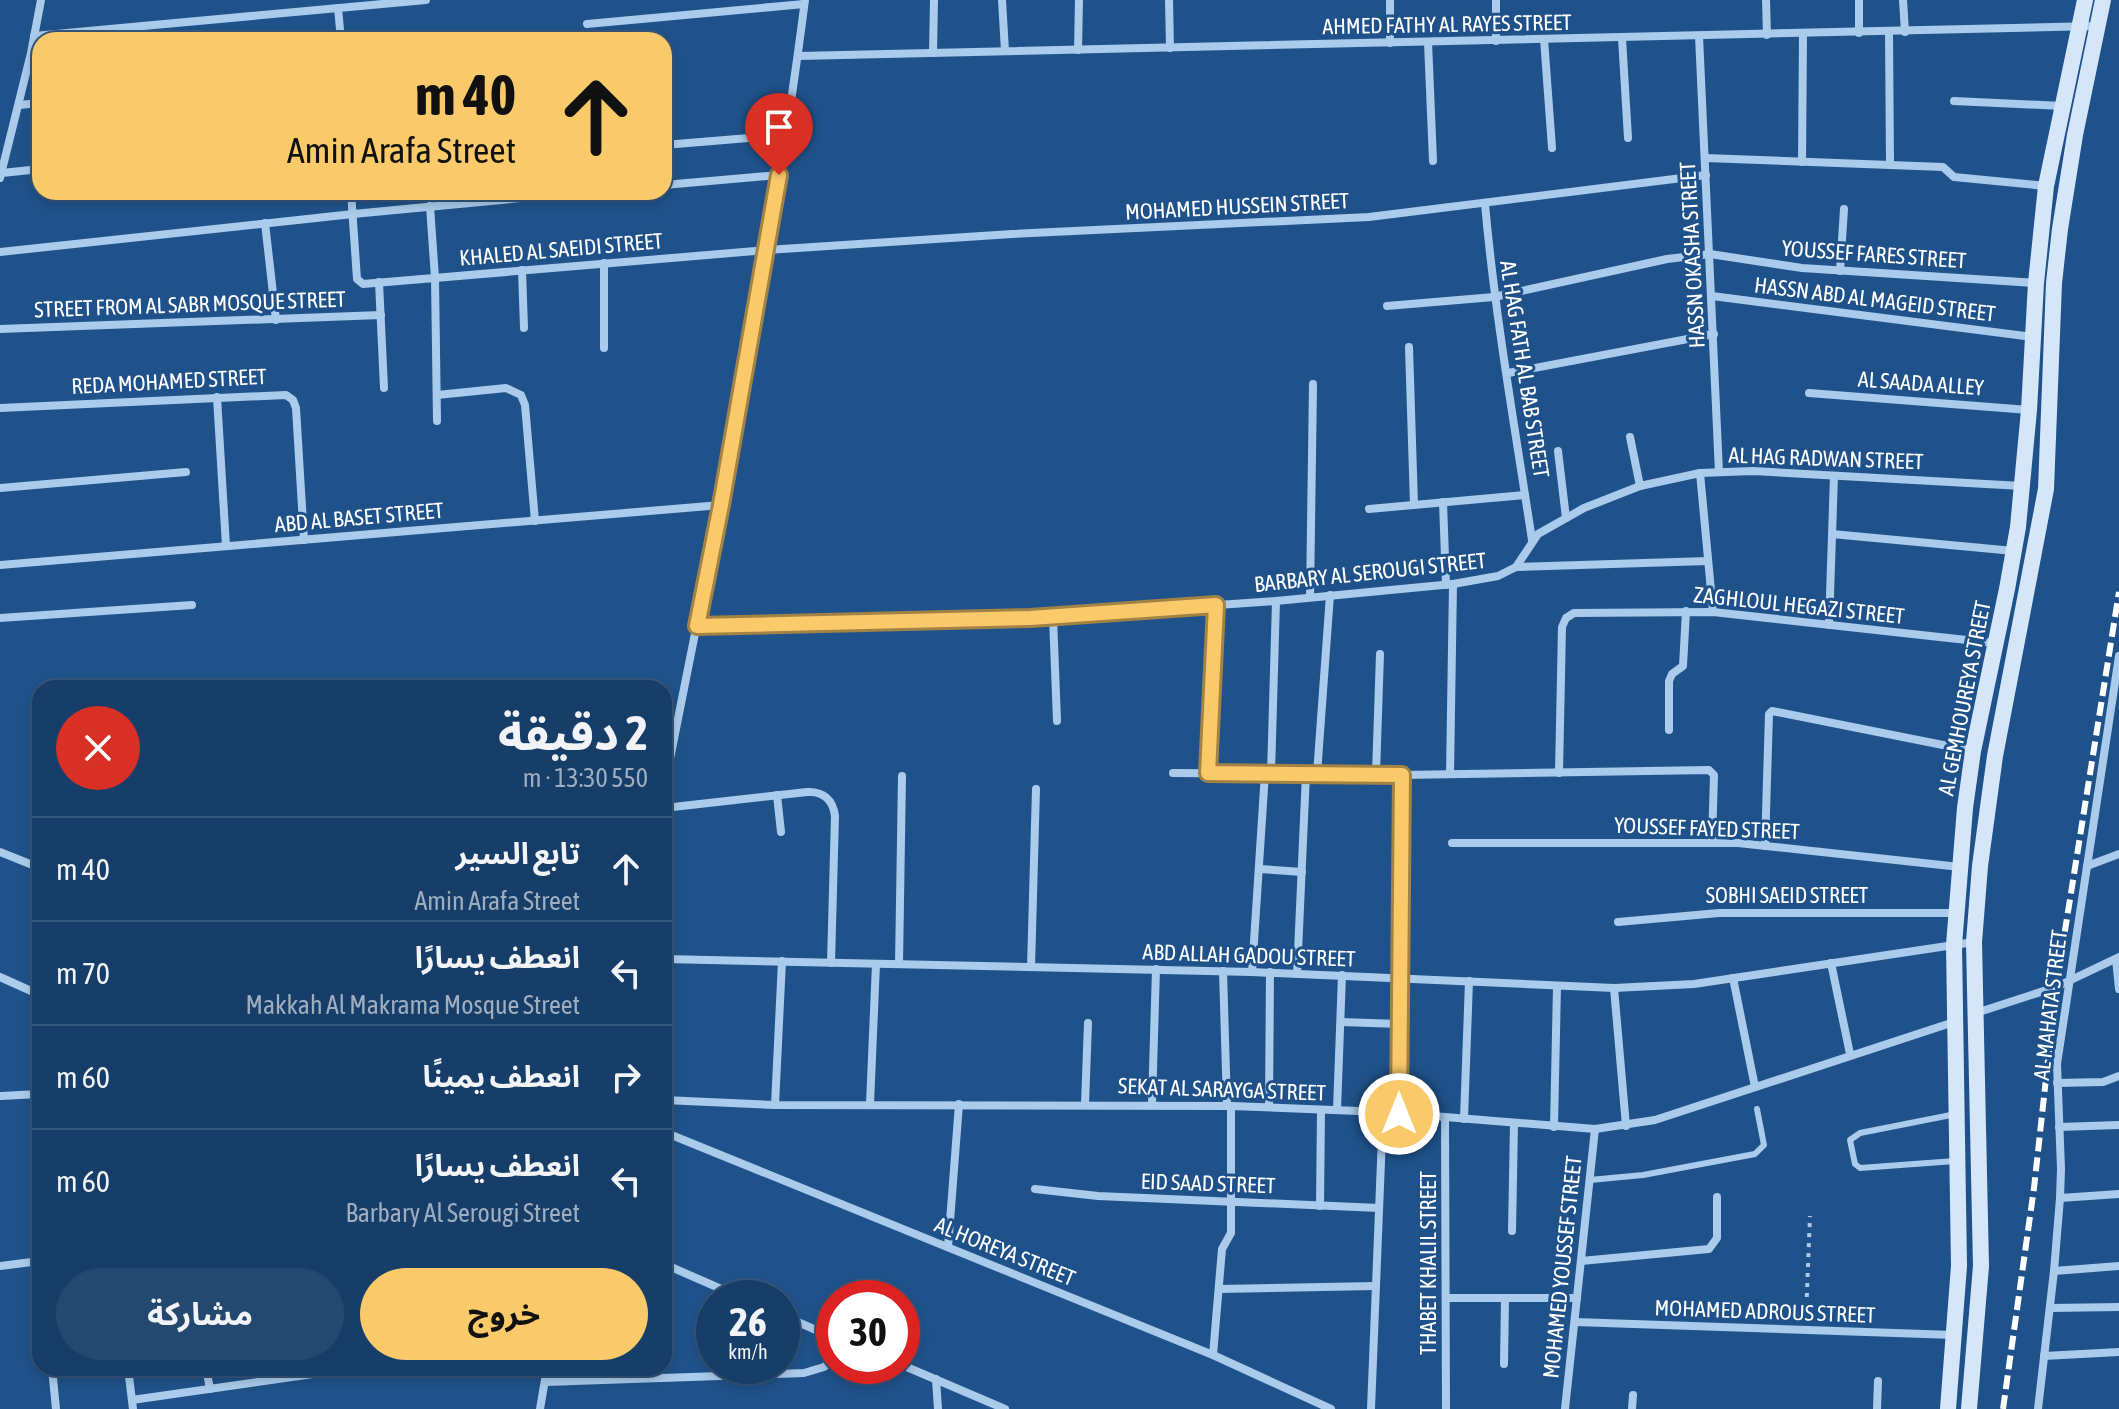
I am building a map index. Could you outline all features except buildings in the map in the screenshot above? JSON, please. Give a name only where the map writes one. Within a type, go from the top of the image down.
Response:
[{"type":"main road","name":"AL GEMHOUREYA STREET","points":[[1948,1409],[1959,1266],[1954,945],[1960,867],[1973,751],[2014,551],[2029,410],[2036,283],[2046,186],[2085,0]]},
{"type":"main road","name":"AL GEMHOUREYA STREET","points":[[1969,1409],[1981,1266],[1974,942],[1980,866],[1995,756],[2046,489],[2054,283],[2066,185],[2103,0]]},
{"type":"street","points":[[35,32],[41,0]]},
{"type":"street","points":[[77,32],[426,0]]},
{"type":"street","points":[[933,53],[934,0]]},
{"type":"street","points":[[1002,0],[1005,51]]},
{"type":"street","points":[[1078,50],[1079,0]]},
{"type":"street","points":[[1169,0],[1170,48]]},
{"type":"street","points":[[1390,0],[1390,43]]},
{"type":"street","points":[[1496,0],[1496,41]]},
{"type":"street","points":[[1766,0],[1767,35]]},
{"type":"street","points":[[1859,0],[1859,33]]},
{"type":"street","points":[[1903,0],[1905,32]]},
{"type":"street","points":[[587,24],[805,2],[767,250],[721,505],[672,749]]},
{"type":"street","points":[[338,8],[340,32]]},
{"type":"street","name":"AHMED FATHY AL RAYES STREET","points":[[798,56],[2097,26]]},
{"type":"street","points":[[1889,32],[1890,164]]},
{"type":"street","points":[[1802,162],[1803,34]]},
{"type":"street","name":"HASSN OKASHA STREET","points":[[1699,36],[1719,472]]},
{"type":"street","points":[[1622,38],[1628,138]]},
{"type":"street","points":[[1544,39],[1552,148]]},
{"type":"street","points":[[1428,42],[1433,161]]},
{"type":"street","points":[[32,45],[1,176],[32,170]]},
{"type":"street","points":[[1954,101],[2063,106]]},
{"type":"street","points":[[19,105],[32,104]]},
{"type":"street","points":[[672,144],[785,135]]},
{"type":"street","points":[[1705,158],[1943,167],[1954,177],[2046,186]]},
{"type":"street","points":[[672,184],[779,175]]},
{"type":"street","name":"MOHAMED HUSSEIN STREET","points":[[767,250],[1012,234],[1325,220],[1485,204],[1706,175]]},
{"type":"street","points":[[352,200],[353,214]]},
{"type":"street","points":[[0,252],[496,200]]},
{"type":"street","name":"AL HAG FATH AL BAB STREET","points":[[1485,204],[1494,297],[1532,540]]},
{"type":"street","points":[[430,206],[435,278],[437,421]]},
{"type":"street","points":[[1840,271],[1844,209]]},
{"type":"street","name":"KHALED AL SAEIDI STREET","points":[[353,214],[359,282],[767,250]]},
{"type":"street","points":[[265,223],[276,320]]},
{"type":"street","name":"YOUSSEF FARES STREET","points":[[1387,306],[1494,297],[1667,259],[1710,254],[1791,267],[2036,283]]},
{"type":"street","points":[[604,263],[604,348]]},
{"type":"street","points":[[522,270],[524,328]]},
{"type":"street","points":[[379,282],[384,388]]},
{"type":"street","name":"HASSN ABD AL MAGEID STREET","points":[[1712,296],[2033,337]]},
{"type":"street","name":"STREET FROM AL SABR MOSQUE STREET","points":[[0,329],[381,315]]},
{"type":"street","points":[[1508,373],[1714,334]]},
{"type":"street","points":[[1409,347],[1414,505]]},
{"type":"street","points":[[1310,597],[1313,384]]},
{"type":"street","points":[[437,395],[506,388],[521,395],[525,405],[535,521]]},
{"type":"street","name":"AL SAADA ALLEY","points":[[1809,393],[2029,410]]},
{"type":"street","name":"REDA MOHAMED STREET","points":[[0,408],[282,394],[293,400],[296,408],[304,540]]},
{"type":"street","points":[[217,397],[226,546]]},
{"type":"street","points":[[1630,437],[1640,486]]},
{"type":"street","points":[[1558,451],[1566,518]]},
{"type":"street","points":[[0,488],[186,472]]},
{"type":"street","points":[[1700,473],[1713,612]]},
{"type":"street","name":"AL HAG RADWAN STREET","points":[[1516,567],[1532,540],[1602,499],[1640,486],[1700,473],[1834,476],[2022,486]]},
{"type":"street","points":[[1829,625],[1834,476]]},
{"type":"street","points":[[1369,509],[1525,495]]},
{"type":"street","points":[[1443,502],[1449,585],[1450,774]]},
{"type":"street","name":"ABD AL BASET STREET","points":[[0,565],[721,505]]},
{"type":"street","points":[[1832,534],[2014,551]]},
{"type":"street","name":"BARBARY AL SEROUGI STREET","points":[[697,626],[1053,617],[1449,585],[1498,576],[1516,567],[1708,561]]},
{"type":"street","points":[[1317,774],[1330,595]]},
{"type":"street","points":[[1252,972],[1268,774],[1276,601]]},
{"type":"street","points":[[0,618],[192,605]]},
{"type":"street","points":[[1208,773],[1216,605]]},
{"type":"street","points":[[1669,730],[1669,681],[1672,674],[1683,666],[1686,611]]},
{"type":"street","name":"ZAGHLOUL HEGAZI STREET","points":[[1559,773],[1562,627],[1566,618],[1579,612],[1713,612],[1994,643]]},
{"type":"street","points":[[1053,617],[1057,721]]},
{"type":"street","points":[[1376,774],[1380,654]]},
{"type":"street","name":"AL MAHATA STREET","points":[[2038,1409],[2060,1198],[2059,1046],[2119,656]]},
{"type":"street","points":[[1765,846],[1769,714],[1772,711],[1973,751]]},
{"type":"street","points":[[2109,723],[2119,721]]},
{"type":"street","points":[[1173,773],[1402,775],[1712,772],[1712,842]]},
{"type":"street","points":[[1297,974],[1306,774]]},
{"type":"street","points":[[1399,1114],[1402,775]]},
{"type":"street","points":[[899,964],[902,776]]},
{"type":"street","points":[[1031,967],[1036,789]]},
{"type":"street","points":[[672,807],[814,792],[827,797],[834,809],[831,963]]},
{"type":"street","points":[[777,795],[781,832]]},
{"type":"street","name":"YOUSSEF FAYED STREET","points":[[1452,843],[1712,842],[1960,867]]},
{"type":"street","points":[[0,852],[32,865]]},
{"type":"street","points":[[2087,866],[2119,854]]},
{"type":"street","points":[[1260,869],[1302,872]]},
{"type":"street","name":"SOBHI SAEID STREET","points":[[1618,922],[1719,913],[1957,913]]},
{"type":"street","name":"ABD ALLAH GADOU STREET","points":[[672,959],[1270,972],[1614,988],[1680,985],[1974,942]]},
{"type":"street","points":[[1976,1013],[2070,980],[2118,958],[2119,989]]},
{"type":"street","points":[[775,1105],[782,961]]},
{"type":"street","points":[[1831,963],[1850,1054]]},
{"type":"street","points":[[870,1104],[876,964]]},
{"type":"street","points":[[1152,1104],[1156,969]]},
{"type":"street","points":[[1213,1355],[1222,1249],[1231,1233],[1232,1202],[1223,971]]},
{"type":"street","points":[[1269,1107],[1270,972]]},
{"type":"street","points":[[1337,1110],[1342,975]]},
{"type":"street","points":[[0,977],[32,991]]},
{"type":"street","points":[[1733,978],[1755,1087]]},
{"type":"street","points":[[1464,1119],[1469,981]]},
{"type":"street","points":[[1554,1127],[1557,986]]},
{"type":"street","points":[[1614,988],[1626,1126]]},
{"type":"street","points":[[1341,1022],[1400,1024]]},
{"type":"street","name":"SEKAT AL SARAYGA STREET","points":[[672,1100],[775,1105],[1152,1104],[1269,1107],[1383,1112],[1595,1129],[1655,1120],[1954,1022]]},
{"type":"street","points":[[1085,1104],[1088,1023]]},
{"type":"street","points":[[2057,1083],[2103,1082],[2119,1076]]},
{"type":"street","points":[[0,1096],[32,1094]]},
{"type":"street","points":[[948,1247],[959,1104]]},
{"type":"street","points":[[1320,1206],[1321,1110]]},
{"type":"street","points":[[1371,1409],[1383,1112]]},
{"type":"street","name":"THABET KHALIL STREET","points":[[1445,1118],[1446,1409]]},
{"type":"street","points":[[1512,1231],[1514,1124]]},
{"type":"street","points":[[2059,1127],[2119,1125]]},
{"type":"street","name":"MOHAMED YOUSSEF STREET","points":[[1565,1409],[1595,1129]]},
{"type":"street","name":"AL HOREYA STREET","points":[[672,1135],[1213,1355],[1331,1409]]},
{"type":"street","name":"EID SAAD STREET","points":[[1035,1189],[1098,1196],[1379,1208]]},
{"type":"street","points":[[2060,1198],[2119,1194]]},
{"type":"street","points":[[1581,1261],[1709,1249],[1717,1238],[1717,1197]]},
{"type":"street","points":[[0,1266],[32,1263]]},
{"type":"street","points":[[2054,1271],[2119,1266]]},
{"type":"street","points":[[672,1267],[701,1280]]},
{"type":"street","points":[[1219,1289],[1376,1286]]},
{"type":"street","points":[[1446,1298],[1577,1298]]},
{"type":"street","points":[[1504,1364],[1505,1298]]},
{"type":"street","points":[[2050,1308],[2119,1307]]},
{"type":"street","name":"MOHAMED ADROUS STREET","points":[[1575,1322],[1955,1335]]},
{"type":"street","points":[[2044,1356],[2119,1352]]},
{"type":"street","points":[[545,1382],[804,1373],[816,1369]]},
{"type":"street","points":[[920,1372],[1005,1409]]},
{"type":"street","points":[[53,1376],[56,1409]]},
{"type":"street","points":[[129,1376],[132,1405],[210,1389],[300,1376]]},
{"type":"street","points":[[208,1376],[210,1389]]},
{"type":"street","points":[[540,1409],[546,1376]]},
{"type":"street","points":[[936,1379],[938,1409]]},
{"type":"street","points":[[1877,1409],[1878,1381]]},
{"type":"street","points":[[1632,1409],[1633,1395]]},
{"type":"lane","points":[[1590,1180],[1643,1175],[1755,1154],[1764,1145],[1757,1109]]},
{"type":"lane","points":[[1956,1114],[1860,1133],[1850,1140],[1855,1164],[1860,1168],[1957,1161]]},
{"type":"path","points":[[1805,1332],[1810,1216]]},
{"type":"railway","points":[[2003,1409],[2034,1188],[2056,987],[2119,592]]},
{"type":"route","points":[[779,175],[697,626],[1030,618],[1216,605],[1208,773],[1402,775],[1399,1114]]}]
